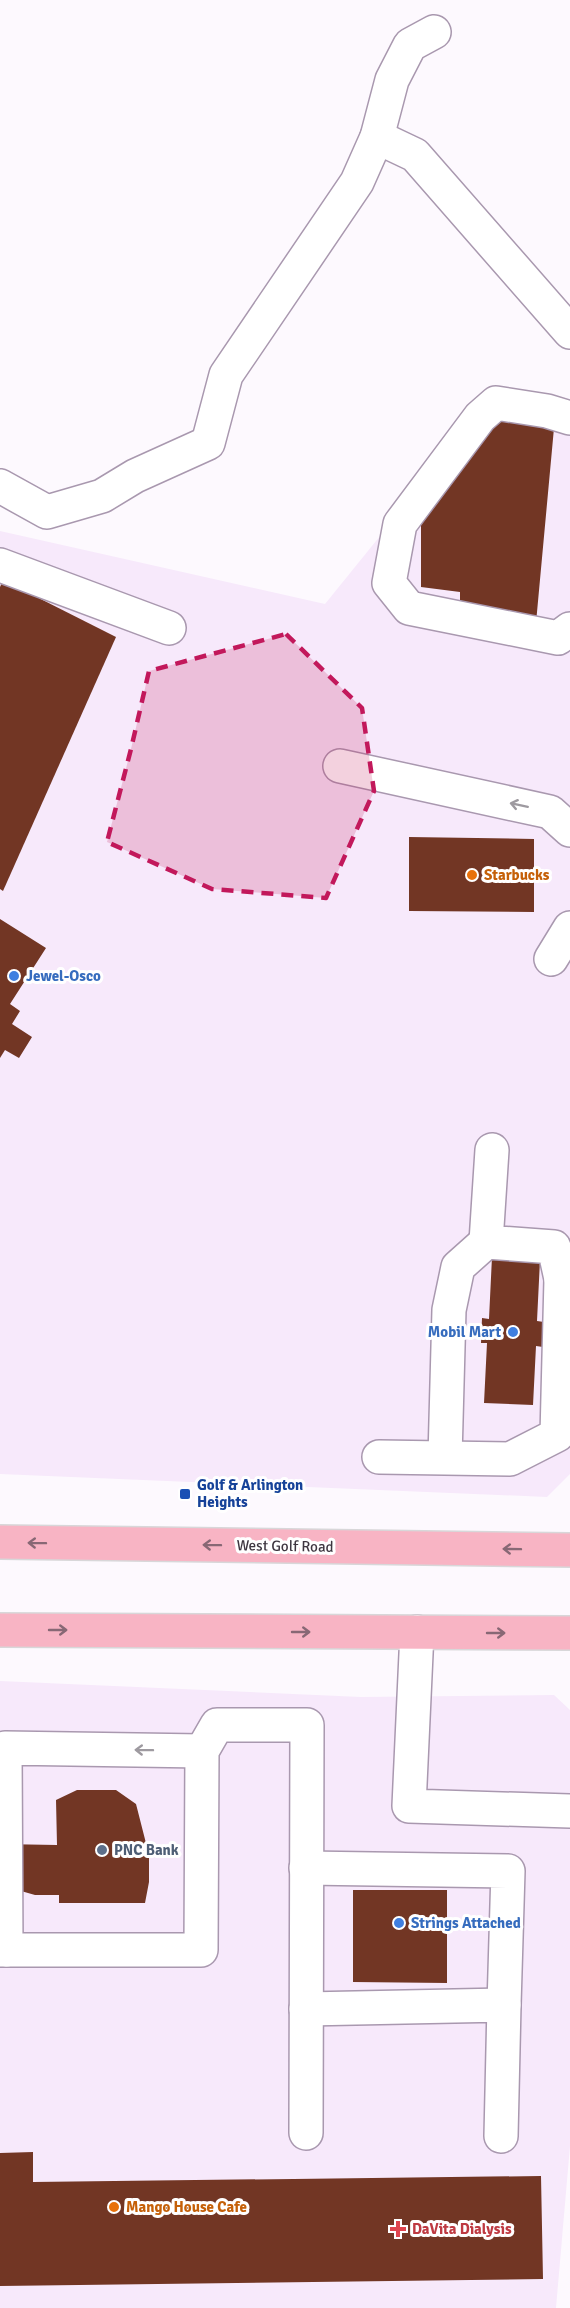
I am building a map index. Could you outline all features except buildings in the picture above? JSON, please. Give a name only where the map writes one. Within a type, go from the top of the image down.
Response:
[{"type":"main road","name":"West Golf Road","points":[[0,1542],[570,1550]]},
{"type":"main road","points":[[0,1630],[570,1634]]},
{"type":"street","points":[[0,486],[47,512],[102,496],[135,476],[208,443],[226,375],[357,182],[376,137],[392,80],[410,45],[434,32]]},
{"type":"street","points":[[376,137],[415,155],[570,332]]},
{"type":"street","points":[[570,418],[547,411],[496,403],[480,417],[400,524],[389,584],[409,608],[558,638],[570,629]]},
{"type":"street","points":[[0,566],[169,628]]},
{"type":"street","points":[[340,766],[550,812],[570,830]]},
{"type":"street","points":[[551,959],[570,928]]},
{"type":"street","points":[[445,1458],[449,1310],[459,1267],[486,1242],[492,1150]]},
{"type":"street","points":[[379,1457],[510,1459],[557,1435],[565,1279],[554,1247],[486,1242]]},
{"type":"street","points":[[417,1632],[409,1806],[570,1811]]},
{"type":"street","points":[[202,1751],[4,1748],[3,1950],[201,1950],[202,1751],[217,1725],[307,1725],[306,2133]]},
{"type":"street","points":[[306,1868],[508,1870],[501,2136]]},
{"type":"street","points":[[306,2009],[504,2005]]},
{"type":"highlighted area","points":[[286,634],[362,708],[374,791],[326,898],[212,889],[107,842],[149,671]]},
{"type":"shaded area","points":[[495,394],[570,412],[570,1474],[547,1497],[0,1474],[0,531],[325,604]]},
{"type":"shaded area","points":[[0,1681],[361,1697],[554,1695],[570,1710],[570,2146],[556,2308],[0,2308]]},
{"type":"place","name":"Starbucks","points":[[472,875]]},
{"type":"place","name":"Jewel-Osco","points":[[14,976]]},
{"type":"place","name":"Mobil Mart","points":[[513,1332]]},
{"type":"place","name":"Golf & Arlington Heights","points":[[185,1494]]},
{"type":"place","name":"PNC Bank","points":[[102,1850]]},
{"type":"place","name":"Strings Attached","points":[[399,1923]]},
{"type":"place","name":"Mango House Cafe","points":[[114,2207]]},
{"type":"place","name":"DaVita Dialysis","points":[[398,2229]]}]
